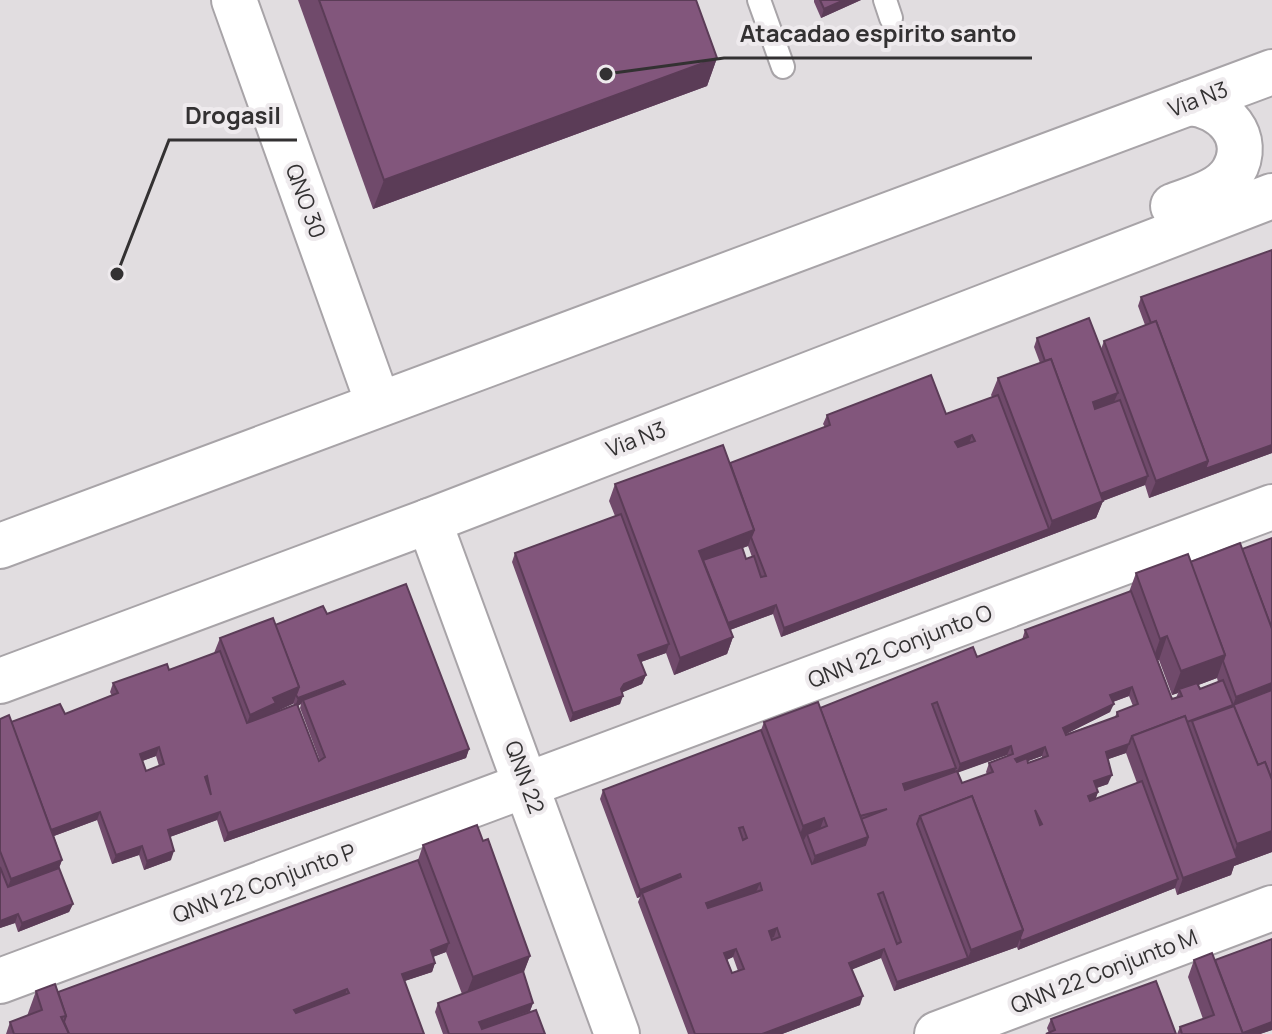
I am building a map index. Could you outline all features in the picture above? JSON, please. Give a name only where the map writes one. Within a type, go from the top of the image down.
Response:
[{"type":"main road","name":"QNO 30","points":[[234,0],[378,403]]},
{"type":"main road","name":"Via N3","points":[[0,546],[1272,72]]},
{"type":"main road","points":[[711,410],[922,300],[1208,193],[1233,172],[1238,156],[1232,124],[1221,111],[1205,104],[1189,103]]},
{"type":"main road","name":"Via N3","points":[[0,681],[429,521],[1272,196]]},
{"type":"main road","name":"QNN 22 Conjunto O","points":[[528,786],[1272,507]]},
{"type":"main road","name":"QNN 22","points":[[429,521],[617,1034]]},
{"type":"main road","name":"QNN 22 Conjunto P","points":[[0,981],[528,786]]},
{"type":"main road","name":"QNN 22 Conjunto M","points":[[937,1034],[1272,908]]},
{"type":"lane","points":[[759,0],[783,67]]},
{"type":"building","points":[[319,0],[696,0],[717,58],[384,180]]},
{"type":"building","points":[[820,0],[844,0],[824,9]]},
{"type":"building","points":[[1272,250],[1272,445],[1205,469],[1208,461],[1156,321],[1151,323],[1141,297]]},
{"type":"building","points":[[1089,318],[1118,393],[1093,402],[1095,409],[1120,400],[1148,476],[1100,494],[1051,359],[1045,361],[1037,338]]},
{"type":"building","points":[[1156,321],[1208,461],[1156,481],[1104,341]]},
{"type":"building","points":[[1051,359],[1103,501],[1052,521],[998,378]]},
{"type":"building","points":[[931,375],[946,414],[998,395],[1049,529],[784,628],[776,605],[728,623],[703,560],[742,547],[746,559],[754,556],[761,577],[766,576],[751,537],[754,530],[730,463],[830,425],[827,415]],"holes":[[[972,435],[975,441],[958,447],[955,442]]]},
{"type":"building","points":[[723,445],[754,530],[699,551],[733,637],[680,658],[615,484]]},
{"type":"building","points":[[621,514],[669,644],[638,655],[646,675],[624,684],[621,689],[623,696],[573,713],[515,553]]},
{"type":"building","points":[[1272,538],[1272,629],[1242,549]]},
{"type":"building","points":[[1240,543],[1272,629],[1272,683],[1236,697],[1223,661],[1225,655],[1190,562]]},
{"type":"building","points":[[1188,554],[1225,655],[1181,671],[1167,636],[1160,639],[1136,573]]},
{"type":"building","points":[[406,584],[469,749],[228,833],[220,812],[168,830],[174,851],[147,861],[142,846],[116,855],[100,812],[51,830],[11,722],[60,704],[65,714],[118,693],[113,683],[167,664],[169,670],[220,651],[247,723],[297,704],[319,761],[325,757],[303,700],[345,684],[343,681],[298,698],[299,687],[275,625],[323,606],[327,614]],"holes":[[[159,747],[164,764],[146,771],[140,754]]]},
{"type":"building","points":[[1131,591],[1172,699],[1182,696],[1179,689],[1197,683],[1200,689],[1223,680],[1233,705],[1187,722],[1185,716],[1132,736],[1129,744],[1106,752],[1112,775],[1094,781],[1098,792],[1088,796],[1090,801],[1142,781],[1178,879],[1021,941],[1023,930],[972,796],[920,816],[917,824],[968,958],[897,982],[884,949],[849,963],[863,996],[762,1034],[695,1034],[642,893],[681,877],[680,874],[640,890],[603,790],[761,730],[812,864],[865,845],[868,837],[861,819],[887,809],[860,816],[820,708],[973,647],[977,657],[1028,637],[1025,630]],"holes":[[[1132,687],[1138,704],[1117,712],[1118,716],[1066,735],[1063,728],[1114,704],[1110,695]],[[937,702],[960,764],[1011,746],[1013,754],[989,763],[993,772],[962,783],[957,771],[905,790],[903,784],[956,768],[932,704]],[[1045,747],[1048,756],[1028,763],[1027,758],[1017,762],[1015,759]],[[743,827],[747,838],[743,840],[739,828]],[[760,883],[762,890],[708,908],[706,903]],[[883,892],[901,942],[897,944],[878,894]],[[777,928],[780,937],[772,940],[769,931]],[[736,949],[744,969],[732,973],[724,953]]]},
{"type":"building","points":[[273,618],[299,687],[273,698],[276,703],[250,715],[220,638]]},
{"type":"building","points":[[1272,690],[1272,780],[1265,762],[1258,765],[1233,705]]},
{"type":"building","points":[[818,702],[868,837],[815,856],[807,834],[827,826],[824,818],[803,826],[764,722]]},
{"type":"building","points":[[1234,706],[1258,765],[1265,762],[1272,780],[1272,831],[1237,844],[1192,721]]},
{"type":"building","points":[[9,715],[62,860],[11,879],[0,851],[0,719]]},
{"type":"building","points":[[1185,716],[1237,858],[1183,878],[1132,736]]},
{"type":"building","points":[[972,796],[1023,930],[971,950],[920,816]]},
{"type":"building","points":[[477,825],[483,841],[488,839],[530,956],[473,977],[423,845]]},
{"type":"building","points":[[418,860],[449,943],[431,950],[435,963],[402,974],[424,1034],[69,1034],[58,992]],"holes":[[[347,989],[349,993],[296,1013],[294,1010]]]},
{"type":"building","points":[[0,867],[8,887],[59,868],[73,904],[22,923],[18,914],[0,921]]},
{"type":"building","points":[[1272,939],[1272,1022],[1243,1034],[1215,960]]},
{"type":"building","points":[[1212,953],[1243,1034],[1182,1034],[1180,1027],[1214,1015],[1194,960]]},
{"type":"building","points":[[523,971],[533,1003],[479,1022],[482,1029],[536,1010],[545,1034],[449,1034],[438,1003]]},
{"type":"building","points":[[1156,981],[1176,1034],[1046,1034],[1055,1030],[1051,1019]]},
{"type":"building","points":[[55,984],[66,1016],[61,1017],[69,1034],[14,1034],[10,1022],[42,1010],[36,991]]},
{"type":"place","name":"Atacadao espirito santo","points":[[606,74]]},
{"type":"place","name":"Drogasil","points":[[117,274]]}]
